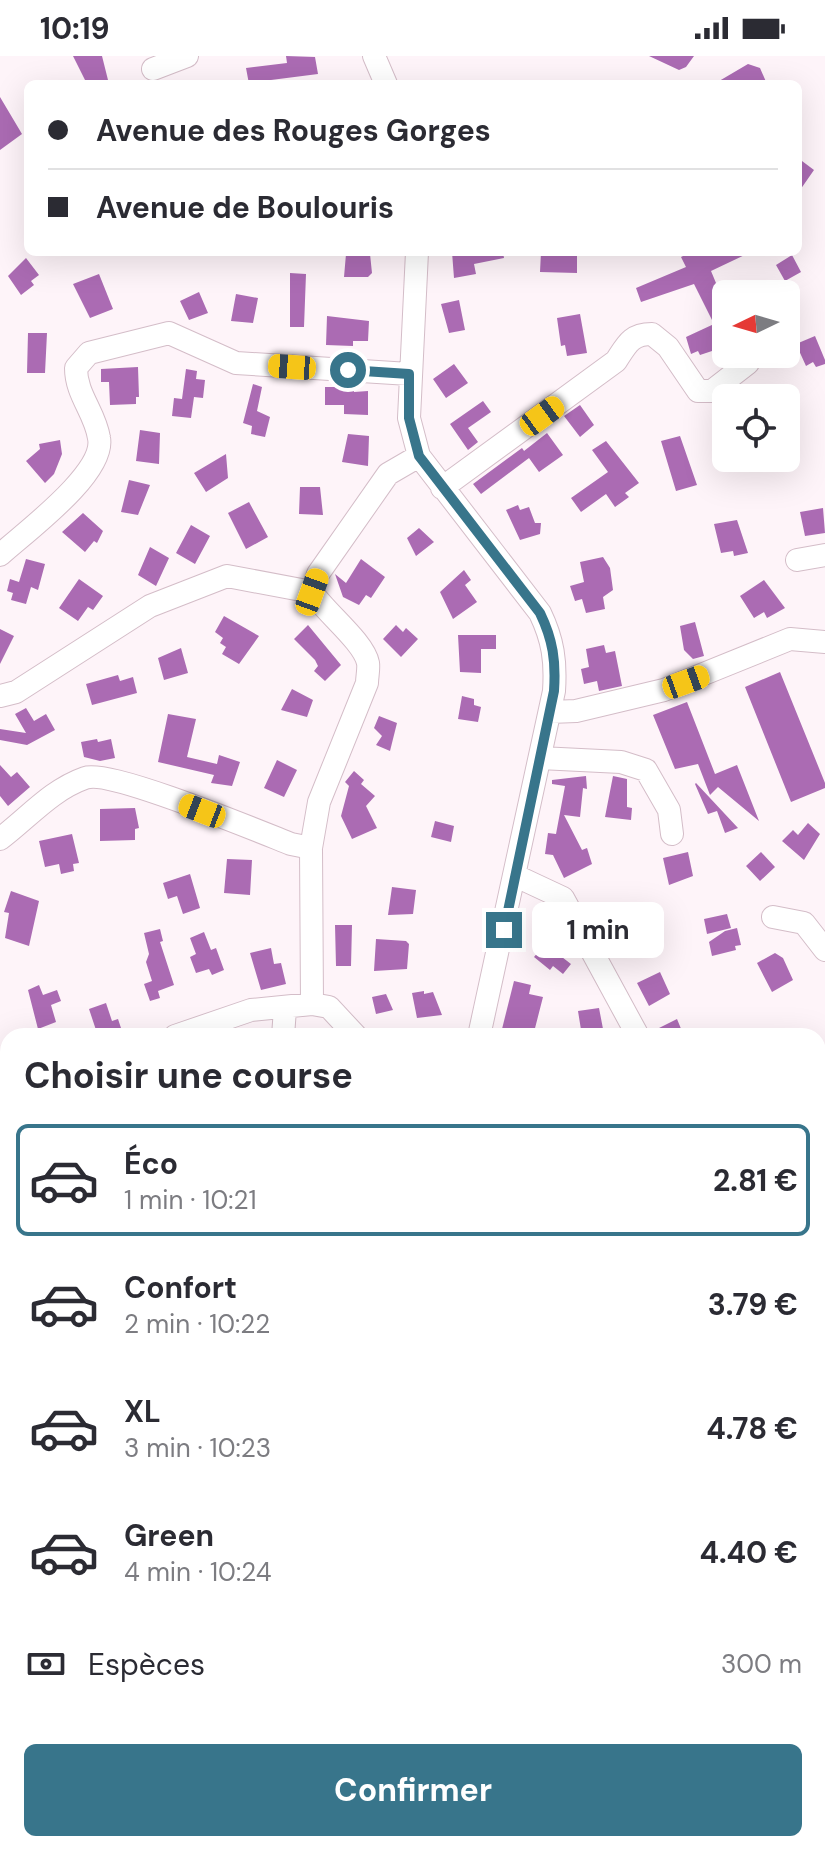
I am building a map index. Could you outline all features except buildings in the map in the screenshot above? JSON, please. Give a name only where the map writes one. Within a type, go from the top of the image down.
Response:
[{"type":"street","points":[[153,69],[187,56]]},
{"type":"street","points":[[374,56],[384,80]]},
{"type":"street","points":[[417,256],[409,418],[419,456],[540,613],[552,639],[556,664],[550,712],[481,1028]]},
{"type":"street","points":[[0,555],[83,479],[96,459],[100,442],[76,386],[76,368],[89,353],[169,333],[236,363],[409,374]]},
{"type":"street","points":[[442,488],[616,361],[630,338],[638,334],[652,334],[668,347],[698,391],[712,391],[742,368]]},
{"type":"street","points":[[312,592],[318,574],[388,474],[419,456]]},
{"type":"street","points":[[797,560],[825,555]]},
{"type":"street","points":[[0,696],[16,692],[150,606],[227,576],[312,592],[325,611],[360,647],[368,663],[367,683],[319,802],[311,848],[312,1004]]},
{"type":"street","points":[[550,712],[576,711],[664,690],[790,639],[825,642]]},
{"type":"street","points":[[540,758],[621,762],[646,770],[669,810],[672,834]]},
{"type":"street","points":[[0,839],[53,793],[89,776],[144,789],[291,844],[311,848]]},
{"type":"street","points":[[516,876],[563,898],[634,1028]]},
{"type":"street","points":[[773,917],[804,923],[825,950]]},
{"type":"street","points":[[198,1028],[251,1010],[312,1004],[329,1007],[349,1028]]},
{"type":"street","points":[[284,1028],[285,1009]]},
{"type":"route","points":[[348,370],[409,374],[409,418],[419,456],[540,613],[552,639],[556,664],[554,691],[504,930]]}]
